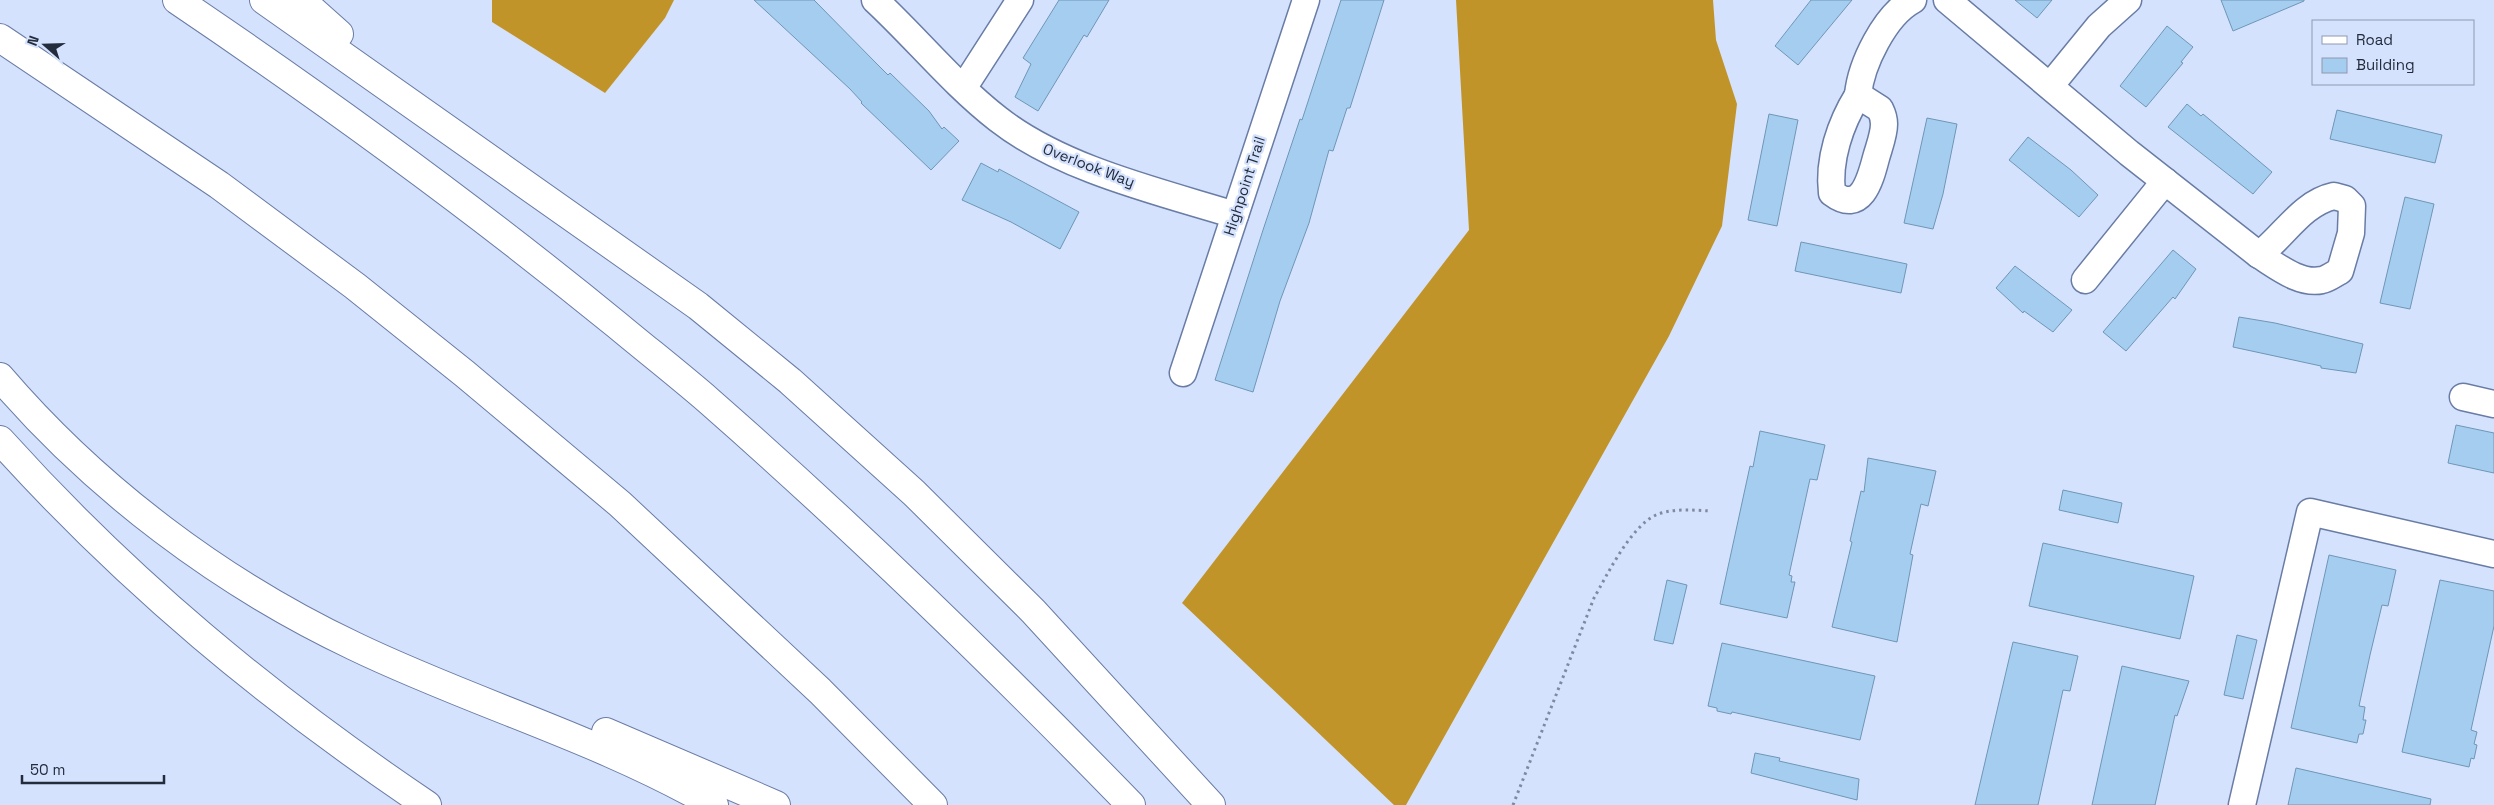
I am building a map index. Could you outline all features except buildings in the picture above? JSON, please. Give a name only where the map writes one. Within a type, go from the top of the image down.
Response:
[{"type":"highway","points":[[177,0],[294,80],[436,182],[545,266],[708,400],[915,588],[1131,805]]},
{"type":"highway","points":[[264,0],[698,306],[790,382],[914,493],[1033,611],[1211,805]]},
{"type":"highway","points":[[301,0],[459,138]]},
{"type":"highway","points":[[0,38],[219,185],[355,286],[465,374],[620,504],[820,690],[933,805]]},
{"type":"highway","points":[[0,377],[48,431],[77,458],[156,524],[256,592],[305,622],[356,648],[618,756],[714,805]]},
{"type":"highway","points":[[3,443],[70,516],[187,625],[269,692],[356,757],[427,805]]},
{"type":"highway","points":[[156,524],[258,582],[360,633],[627,740],[776,805]]},
{"type":"street","points":[[964,87],[1020,0]]},
{"type":"street","name":"Highpoint Trail","points":[[1183,373],[1306,0]]},
{"type":"street","points":[[1858,95],[1865,66],[1872,48],[1892,18],[1913,0]]},
{"type":"street","points":[[1947,0],[2165,181],[2259,255]]},
{"type":"street","points":[[2050,86],[2099,26],[2128,0]]},
{"type":"street","name":"Overlook Way","points":[[882,3],[998,119],[1050,152],[1150,188],[1235,215]]},
{"type":"street","points":[[2085,280],[2165,181]]},
{"type":"street","points":[[2463,397],[2494,404]]},
{"type":"street","points":[[2242,805],[2310,512],[2494,554]]},
{"type":"path","points":[[1513,805],[1594,598],[1611,568],[1637,530],[1656,515],[1684,510],[1710,511]]},
{"type":"shaded area","points":[[492,0],[674,0],[665,18],[605,93],[492,22]]},
{"type":"shaded area","points":[[1456,0],[1713,0],[1716,40],[1737,104],[1722,226],[1669,336],[1406,805],[1394,805],[1182,603],[1469,230]]}]
